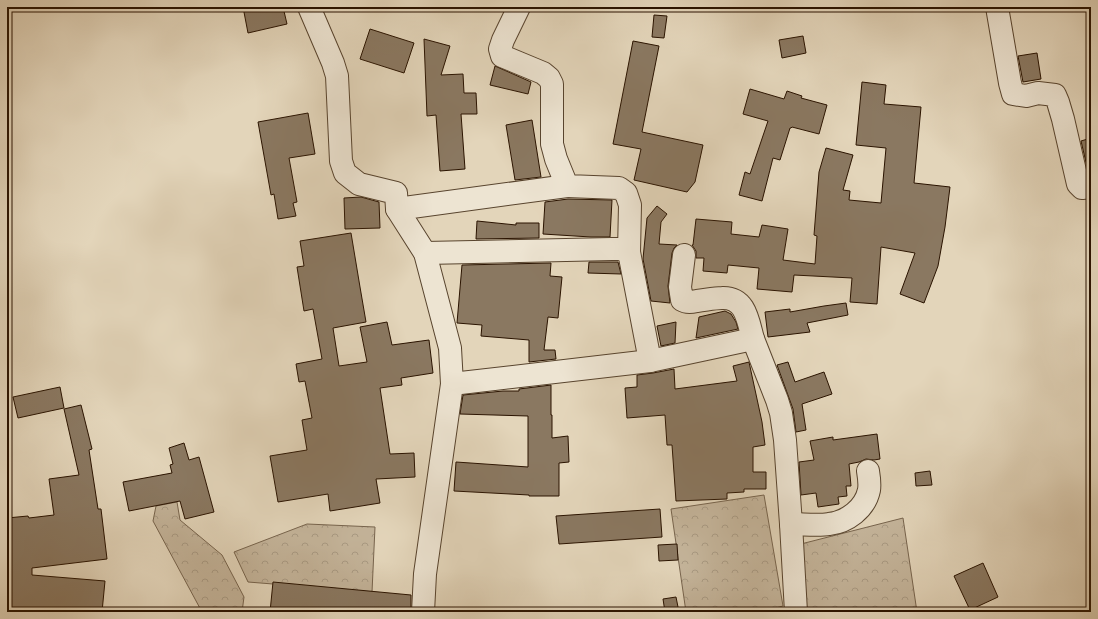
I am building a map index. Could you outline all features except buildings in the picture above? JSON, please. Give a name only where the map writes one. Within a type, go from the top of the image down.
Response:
[{"type":"street","points":[[309,7],[337,76],[341,161],[345,173],[359,184],[396,193],[397,209],[425,253],[450,348],[452,384],[425,574],[423,612]]},
{"type":"street","points":[[519,7],[500,49],[502,56],[543,73],[550,78],[552,84],[552,144],[556,159],[567,186]]},
{"type":"street","points":[[997,7],[1013,94],[1026,96],[1038,93],[1055,95],[1063,119],[1078,184],[1082,188],[1091,187]]},
{"type":"street","points":[[397,209],[567,186],[619,188],[626,193],[630,205],[629,252],[650,361]]},
{"type":"street","points":[[425,253],[612,249],[620,249],[629,252]]},
{"type":"street","points":[[684,255],[680,288],[682,300],[692,302],[724,298],[738,301],[745,312],[752,339],[777,400],[781,413],[785,440],[796,612]]},
{"type":"street","points":[[452,384],[650,361],[752,339]]},
{"type":"street","points":[[791,524],[828,525],[842,522],[850,517],[859,509],[867,498],[869,488],[868,471]]},
{"type":"green space","points":[[764,495],[783,606],[759,612],[686,612],[671,509]]},
{"type":"green space","points":[[177,502],[180,520],[222,555],[244,597],[242,612],[202,612],[153,521],[156,506]]},
{"type":"green space","points":[[903,518],[917,612],[796,612],[793,546]]},
{"type":"green space","points":[[307,524],[375,527],[372,592],[248,582],[234,552]]}]
